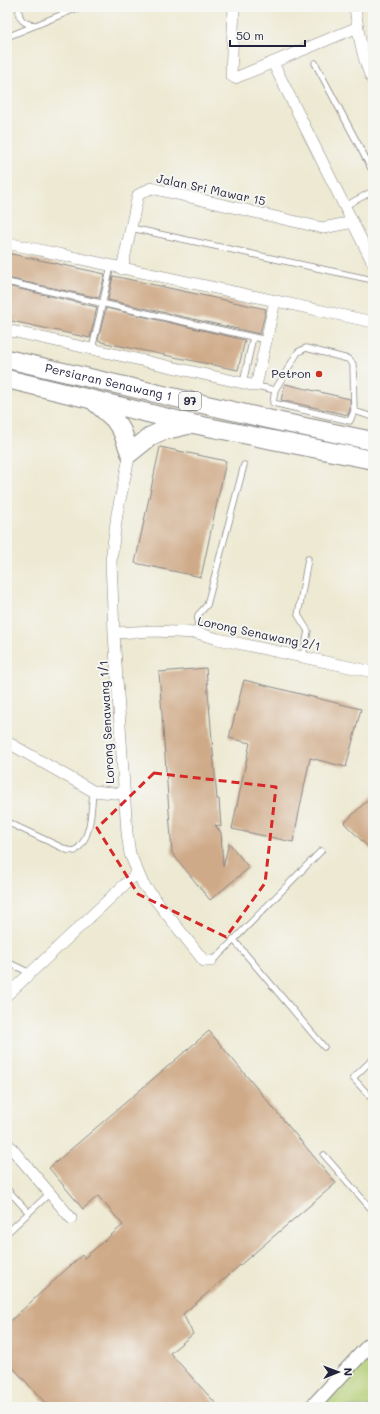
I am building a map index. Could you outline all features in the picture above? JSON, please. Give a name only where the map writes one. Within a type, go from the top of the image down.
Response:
[{"type":"main road","name":"Persiaran Senawang 1","points":[[7,359],[283,414],[340,427],[373,442]]},
{"type":"main road","name":"Persiaran Senawang 1","points":[[7,379],[193,424],[373,460]]},
{"type":"main road","points":[[93,400],[114,419],[122,431],[130,453],[151,436],[162,431],[193,424]]},
{"type":"street","points":[[234,7],[231,75],[235,78],[358,27]]},
{"type":"street","points":[[355,7],[358,27],[373,81]]},
{"type":"street","points":[[273,63],[373,263]]},
{"type":"street","name":"Jalan Sri Mawar 15","points":[[122,269],[138,195],[151,188],[323,228],[353,222]]},
{"type":"street","points":[[7,243],[373,322]]},
{"type":"street","points":[[7,330],[256,386],[275,301]]},
{"type":"street","name":"Lorong Senawang 1/1","points":[[130,453],[117,514],[112,555],[114,632],[124,794],[130,854],[143,884],[204,961],[211,961]]},
{"type":"street","name":"Lorong Senawang 2/1","points":[[114,632],[154,631],[197,633],[373,672]]},
{"type":"street","points":[[7,742],[93,791],[124,794]]},
{"type":"street","points":[[7,995],[138,872]]},
{"type":"street","points":[[7,1142],[71,1218]]},
{"type":"street","points":[[312,1407],[373,1341]]},
{"type":"lane","points":[[18,7],[18,14],[22,20],[28,24],[37,25]]},
{"type":"lane","points":[[7,37],[80,7]]},
{"type":"lane","points":[[315,63],[373,172]]},
{"type":"lane","points":[[345,206],[373,191]]},
{"type":"lane","points":[[131,228],[373,280]]},
{"type":"lane","points":[[92,349],[111,266]]},
{"type":"lane","points":[[7,282],[266,340]]},
{"type":"lane","points":[[243,383],[253,337]]},
{"type":"lane","points":[[283,414],[273,403],[275,390],[298,352],[306,348],[348,359],[352,364],[354,411],[350,421],[340,427]]},
{"type":"lane","points":[[256,386],[275,390]]},
{"type":"lane","points":[[354,411],[373,417]]},
{"type":"lane","points":[[197,633],[198,615],[207,605],[244,465]]},
{"type":"lane","points":[[303,656],[308,631],[298,615],[308,559]]},
{"type":"lane","points":[[7,822],[67,850],[74,851],[81,846],[86,836],[93,791]]},
{"type":"lane","points":[[211,961],[321,851]]},
{"type":"lane","points":[[233,939],[324,1047]]},
{"type":"lane","points":[[7,962],[30,973]]},
{"type":"lane","points":[[373,1059],[353,1078],[373,1100]]},
{"type":"lane","points":[[324,1155],[373,1211]]},
{"type":"lane","points":[[7,1189],[29,1213]]},
{"type":"lane","points":[[7,1233],[50,1193]]},
{"type":"highlighted area","points":[[154,773],[276,787],[265,883],[226,937],[138,894],[97,828]]},
{"type":"green space","points":[[373,1353],[373,1407],[323,1407]]},
{"type":"building","points":[[7,253],[105,274],[99,298],[7,278]]},
{"type":"building","points":[[113,276],[266,309],[260,334],[108,300]]},
{"type":"building","points":[[7,286],[97,307],[90,338],[7,320]]},
{"type":"building","points":[[106,308],[245,340],[238,370],[101,342],[98,340]]},
{"type":"building","points":[[285,384],[350,399],[350,410],[348,415],[281,400]]},
{"type":"building","points":[[160,447],[226,461],[201,577],[135,563]]},
{"type":"building","points":[[206,668],[217,799],[219,799],[221,827],[215,825],[221,833],[223,867],[229,843],[249,868],[210,900],[172,853],[159,672]]},
{"type":"building","points":[[244,680],[361,709],[346,767],[310,758],[293,842],[232,829],[250,743],[229,738]]},
{"type":"building","points":[[373,795],[373,852],[344,823]]},
{"type":"building","points":[[209,1031],[336,1183],[183,1314],[193,1334],[170,1353],[219,1407],[49,1407],[7,1361],[7,1324],[82,1255],[84,1258],[123,1225],[98,1196],[83,1209],[49,1168]]},
{"type":"place","name":"Petron","points":[[319,374]]}]
